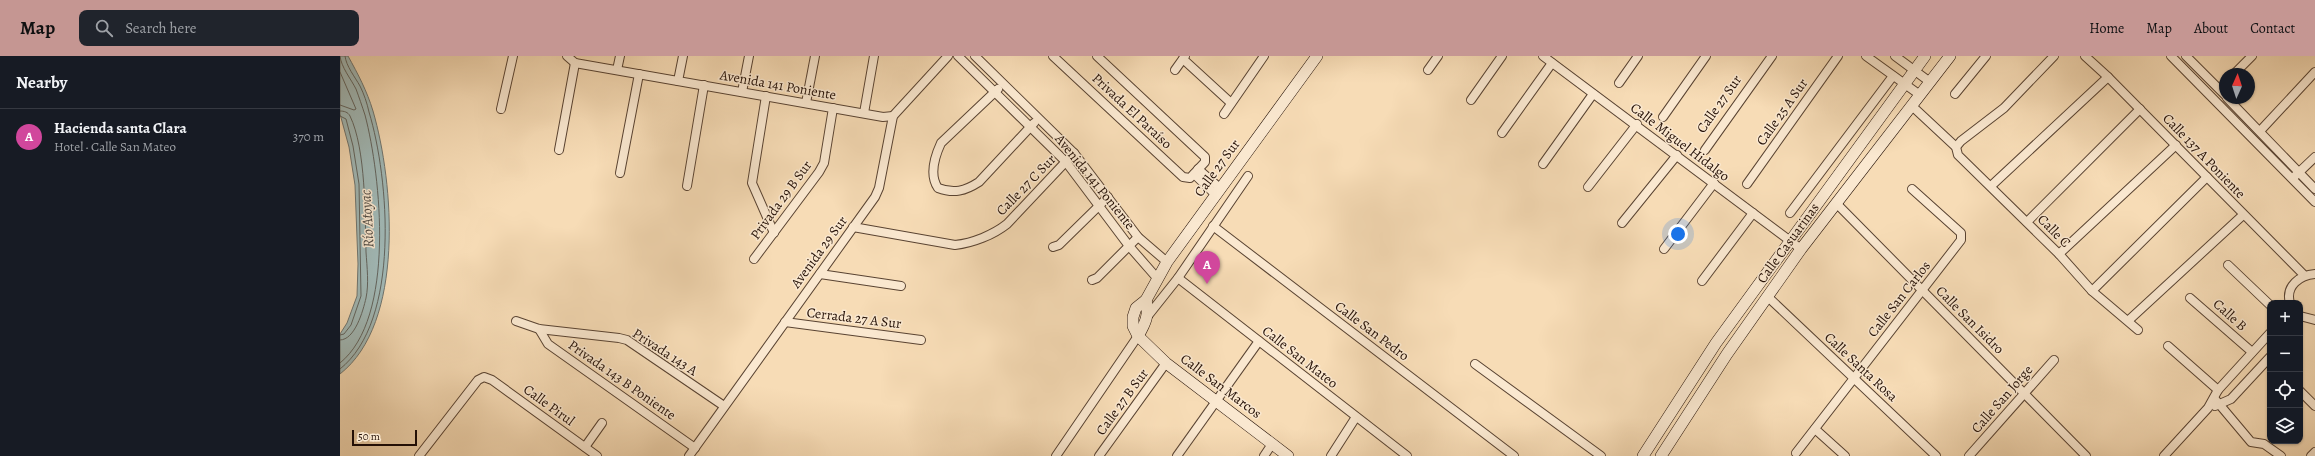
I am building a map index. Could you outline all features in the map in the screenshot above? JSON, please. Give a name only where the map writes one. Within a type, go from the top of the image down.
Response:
[{"type":"main road","name":"Calle 27 Sur","points":[[1138,336],[1133,326],[1133,317],[1136,308],[1146,300],[1167,262],[1317,56]]},
{"type":"main road","name":"Calle Casuarinas","points":[[1643,456],[1716,343],[1925,56]]},
{"type":"main road","name":"Calle Casuarinas","points":[[1661,456],[1727,354],[1801,249],[1950,56]]},
{"type":"main road","name":"Calle 27 Sur","points":[[1138,336],[1147,317],[1148,307],[1146,300]]},
{"type":"main road","name":"Calle San Marcos","points":[[1138,336],[1166,363],[1288,456]]},
{"type":"street","points":[[501,109],[513,56]]},
{"type":"street","name":"Avenida 141 Poniente","points":[[567,56],[575,62],[617,70],[883,117],[893,116]]},
{"type":"street","points":[[617,70],[620,56]]},
{"type":"street","points":[[678,81],[683,56]]},
{"type":"street","points":[[742,92],[749,56]]},
{"type":"street","points":[[806,103],[815,56]]},
{"type":"street","points":[[864,113],[874,56]]},
{"type":"street","points":[[893,116],[948,56]]},
{"type":"street","name":"Avenida 141 Poniente","points":[[958,56],[1066,162],[1129,246],[1157,278]]},
{"type":"street","name":"Avenida 141 Poniente","points":[[975,56],[1074,154],[1138,237],[1167,262]]},
{"type":"street","name":"Privada El Paraíso","points":[[1053,56],[1183,177],[1190,178],[1205,162],[1205,157],[1097,56]]},
{"type":"street","points":[[1224,114],[1264,56]]},
{"type":"street","points":[[1428,70],[1438,56]]},
{"type":"street","points":[[1471,100],[1502,56]]},
{"type":"street","name":"Calle Miguel Hidalgo","points":[[1543,56],[1593,94],[1637,124],[1801,249]]},
{"type":"street","points":[[1619,83],[1638,56]]},
{"type":"street","points":[[1663,117],[1706,56]]},
{"type":"street","name":"Calle 27 Sur","points":[[1705,150],[1772,56]]},
{"type":"street","name":"Calle 25 A Sur","points":[[1747,184],[1838,56]]},
{"type":"street","points":[[1866,56],[1920,95]]},
{"type":"street","points":[[1895,56],[1930,82]]},
{"type":"street","points":[[1955,94],[1986,56]]},
{"type":"street","points":[[1956,148],[1961,141],[2004,108],[2054,56]]},
{"type":"street","name":"Calle 137 A Poniente","points":[[2084,56],[2108,77],[2304,275]]},
{"type":"street","points":[[2170,56],[2295,176],[2315,189]]},
{"type":"street","points":[[2186,56],[2219,89],[2211,96]]},
{"type":"street","points":[[2240,68],[2252,56]]},
{"type":"street","points":[[1175,70],[1184,58],[1232,103]]},
{"type":"street","points":[[559,150],[575,62]]},
{"type":"street","points":[[1502,133],[1552,62]]},
{"type":"street","points":[[2260,131],[2315,72]]},
{"type":"street","points":[[620,173],[639,74]]},
{"type":"street","points":[[1790,213],[1893,76]]},
{"type":"street","points":[[1991,186],[2108,77]]},
{"type":"street","points":[[1004,84],[941,143],[937,151],[933,176],[938,188],[948,192],[958,191],[968,189],[979,182],[1039,118]]},
{"type":"street","points":[[687,186],[704,85]]},
{"type":"street","points":[[1544,164],[1593,94]]},
{"type":"street","points":[[766,96],[752,183],[774,233]]},
{"type":"street","points":[[2234,104],[2260,131],[2315,202]]},
{"type":"street","name":"Calle C","points":[[1912,106],[1956,148],[1958,155],[2060,254],[2092,291],[2129,320],[2138,330]]},
{"type":"street","name":"Privada 29 B Sur","points":[[754,259],[819,172],[824,163],[833,108]]},
{"type":"street","points":[[2027,222],[2140,109]]},
{"type":"street","name":"Avenida 29 Sur","points":[[689,456],[875,197],[879,188],[893,116]]},
{"type":"street","points":[[1588,187],[1637,124]]},
{"type":"street","points":[[2060,254],[2176,145]]},
{"type":"street","name":"Calle 27 C Sur","points":[[853,227],[955,245],[965,244],[1000,230],[1074,154]]},
{"type":"street","points":[[1622,223],[1677,155]]},
{"type":"street","points":[[2295,176],[2315,157]]},
{"type":"street","points":[[1196,171],[1218,192]]},
{"type":"street","points":[[1147,317],[1178,278],[1248,176]]},
{"type":"street","points":[[2092,291],[2208,177]]},
{"type":"street","points":[[1664,249],[1714,183]]},
{"type":"street","name":"Calle San Carlos","points":[[1796,453],[1963,236],[1912,189]]},
{"type":"street","points":[[1053,247],[1059,245],[1108,197]]},
{"type":"street","name":"Calle San Isidro","points":[[1836,203],[2086,456]]},
{"type":"street","points":[[1702,281],[1754,213]]},
{"type":"street","points":[[2129,320],[2243,215]]},
{"type":"street","name":"Calle San Pedro","points":[[1213,226],[1514,456]]},
{"type":"street","points":[[1092,280],[1097,278],[1138,237]]},
{"type":"street","points":[[2228,265],[2267,302]]},
{"type":"street","points":[[820,274],[901,286]]},
{"type":"street","points":[[2290,300],[2290,289],[2296,281],[2304,275],[2315,274]]},
{"type":"street","name":"Calle San Mateo","points":[[1178,278],[1407,456]]},
{"type":"street","name":"Calle Santa Rosa","points":[[1768,297],[1936,456]]},
{"type":"street","name":"Calle B","points":[[2190,298],[2252,352]]},
{"type":"street","points":[[2303,320],[2315,320]]},
{"type":"street","name":"Privada 143 A","points":[[516,321],[538,329],[627,340],[724,406]]},
{"type":"street","name":"Cerrada 27 A Sur","points":[[785,322],[921,340]]},
{"type":"street","name":"Privada 143 B Poniente","points":[[538,329],[548,344],[695,448]]},
{"type":"street","name":"Calle 27 Sur","points":[[1056,456],[1138,336]]},
{"type":"street","points":[[2164,456],[2217,398],[2252,352],[2267,336]]},
{"type":"street","points":[[1176,456],[1217,402],[1259,342]]},
{"type":"street","points":[[2168,346],[2217,398],[2251,442],[2264,444],[2280,456]]},
{"type":"street","name":"Calle San Jorge","points":[[1969,456],[2054,360]]},
{"type":"street","points":[[2217,398],[2231,399],[2267,360]]},
{"type":"street","name":"Calle 27 B Sur","points":[[1099,456],[1166,363]]},
{"type":"street","points":[[1474,364],[1601,456]]},
{"type":"street","name":"Calle Pirul","points":[[419,456],[478,380],[484,376],[492,380],[597,456]]},
{"type":"street","points":[[2303,394],[2315,406]]},
{"type":"street","points":[[1331,456],[1356,417]]},
{"type":"street","points":[[585,447],[602,423]]},
{"type":"street","points":[[1815,429],[1845,456]]},
{"type":"street","points":[[1264,456],[1272,444]]},
{"type":"street","points":[[2311,456],[2315,452]]},
{"type":"water","name":"Río Atoyac","points":[[340,56],[348,56],[368,96],[373,111],[386,175],[389,212],[389,250],[385,287],[376,322],[361,351],[340,374],[340,334],[347,323],[357,296],[358,264],[355,185],[349,147],[340,114]]},
{"type":"place","name":"Hacienda santa Clara","points":[[1207,284]]}]
